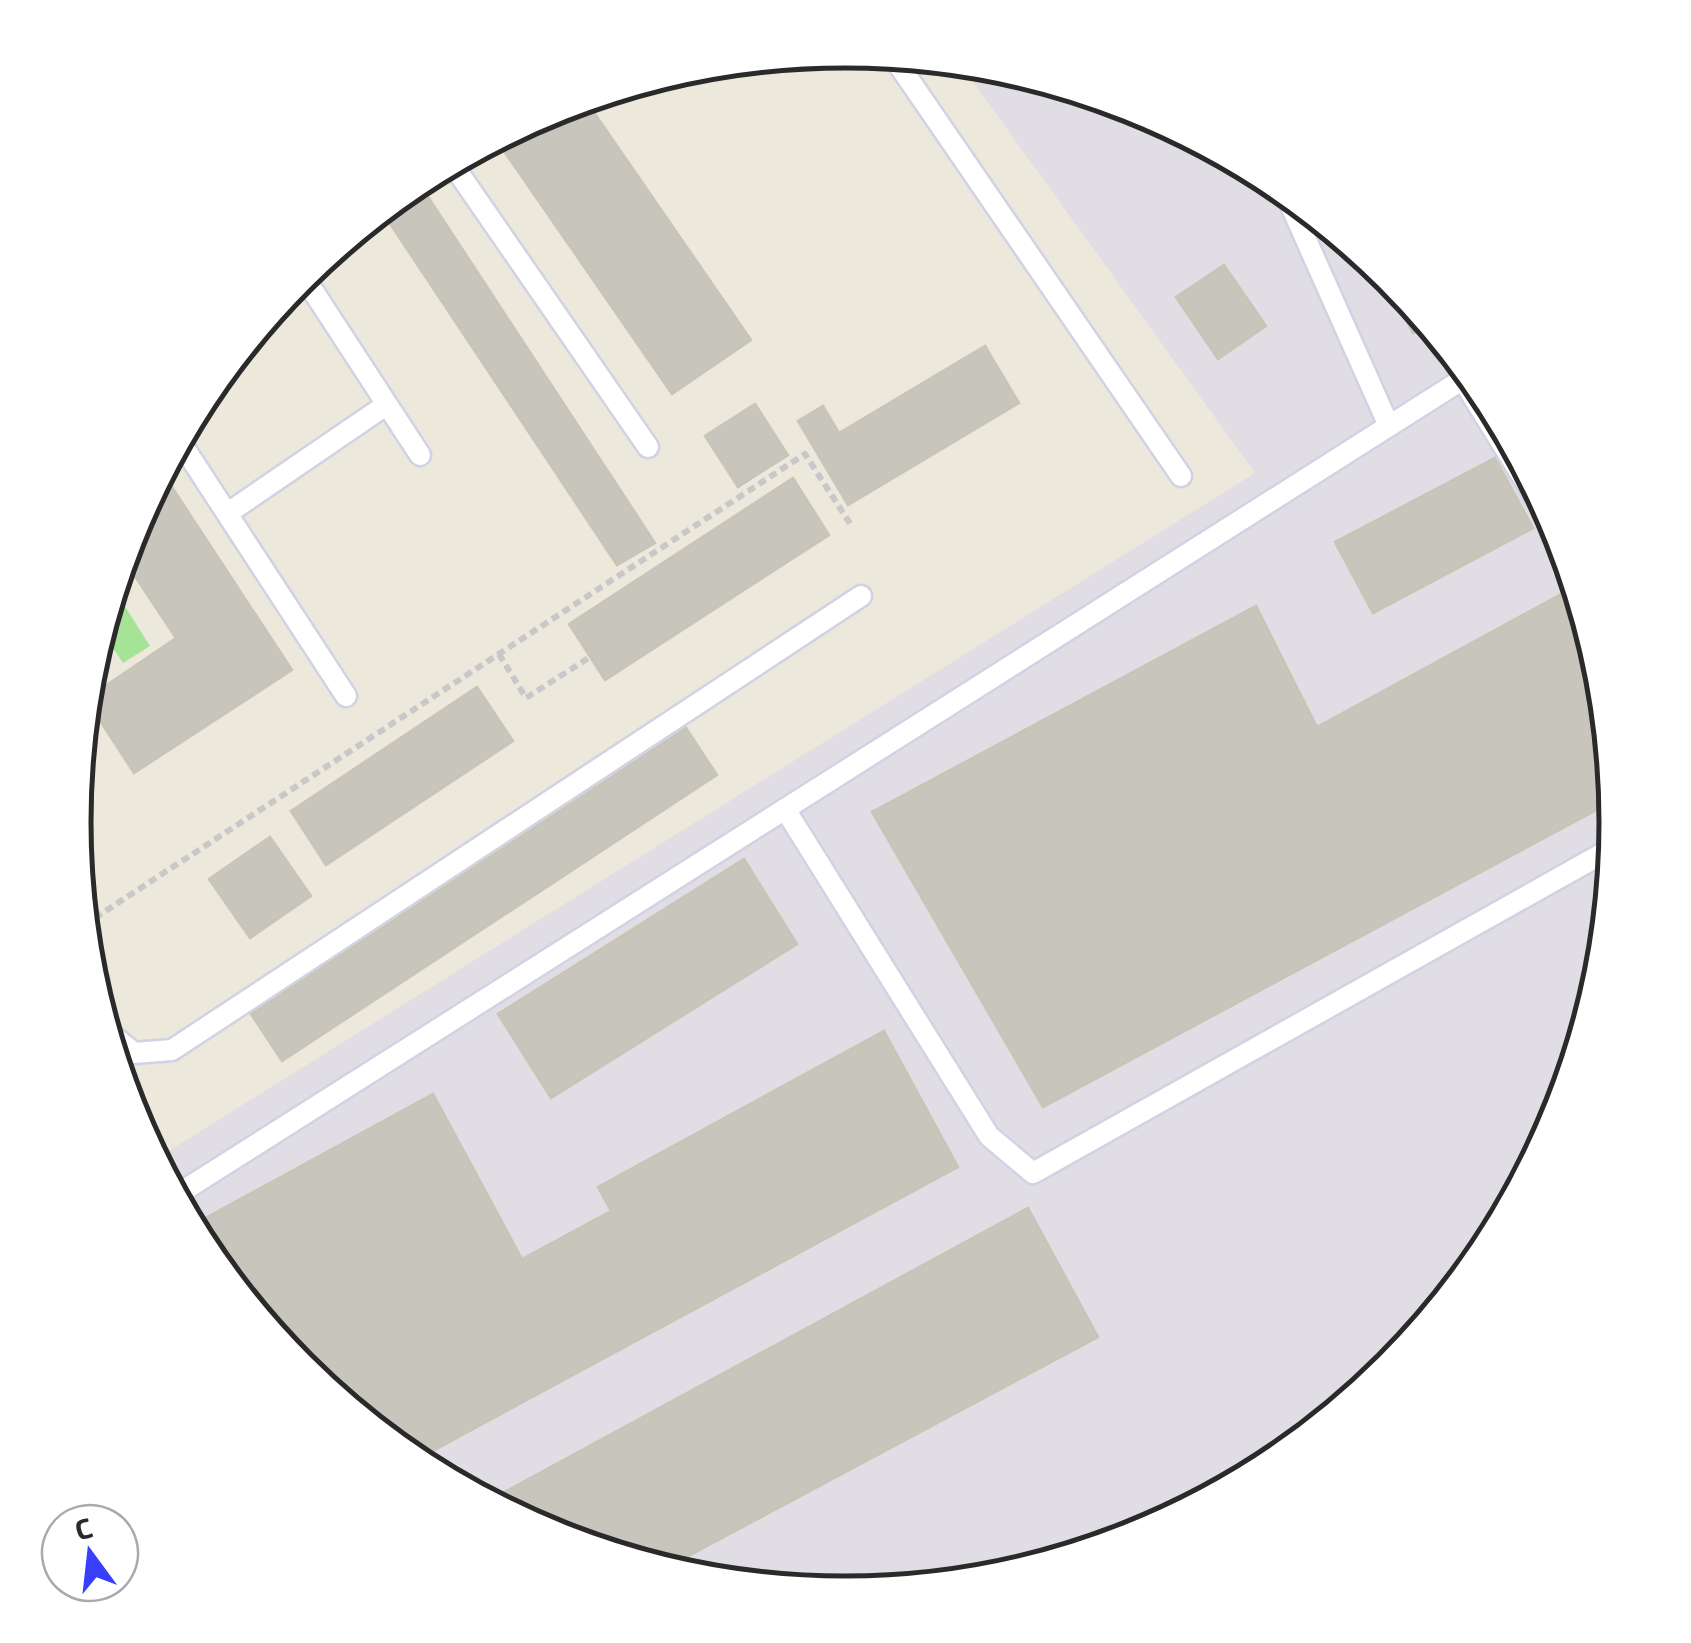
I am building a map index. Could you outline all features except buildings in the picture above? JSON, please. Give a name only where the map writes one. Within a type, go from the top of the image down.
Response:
[{"type":"lane","points":[[903,70],[1181,476]]},
{"type":"lane","points":[[459,175],[648,447]]},
{"type":"lane","points":[[1296,217],[1390,426]]},
{"type":"lane","points":[[311,289],[420,454]]},
{"type":"lane","points":[[187,1188],[1458,382]]},
{"type":"lane","points":[[228,513],[386,405]]},
{"type":"lane","points":[[188,454],[346,696]]},
{"type":"lane","points":[[127,1047],[134,1053],[172,1050],[861,596]]},
{"type":"lane","points":[[785,809],[989,1136],[1032,1174],[1599,856]]},
{"type":"path","points":[[98,915],[805,454],[851,525]]},
{"type":"path","points":[[499,654],[526,698],[590,657]]},
{"type":"shaded area","points":[[970,78],[1041,93],[1088,108],[1179,145],[1264,195],[1343,255],[1412,324],[1472,403],[1522,488],[1574,626],[1593,723],[1600,822],[1585,969],[1559,1064],[1522,1155],[1444,1281],[1379,1355],[1305,1420],[1179,1498],[1041,1550],[993,1561],[895,1574],[846,1576],[747,1569],[650,1550],[603,1535],[512,1498],[468,1474],[386,1420],[348,1388],[312,1355],[247,1281],[168,1152],[1255,473]]},
{"type":"green space","points":[[124,605],[150,646],[123,663],[112,647]]}]
